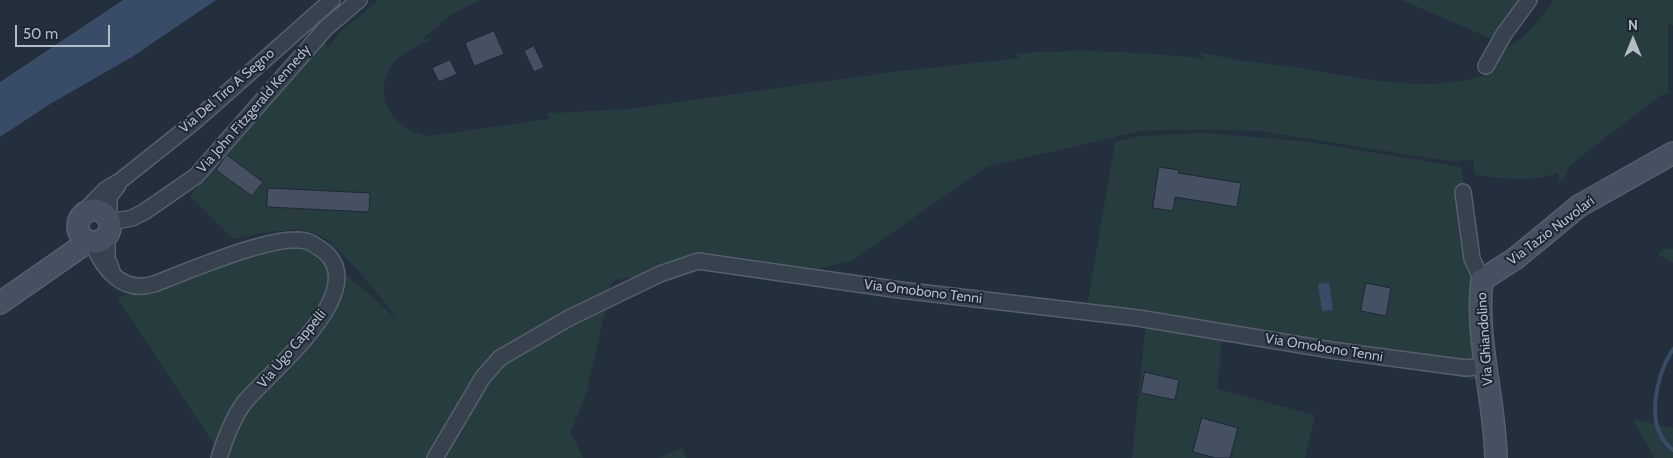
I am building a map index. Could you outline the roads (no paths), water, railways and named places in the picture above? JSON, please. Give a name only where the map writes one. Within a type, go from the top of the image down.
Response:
[{"type":"street","name":"Via Del Tiro A Segno","points":[[97,229],[99,195],[120,181],[194,122],[332,0]]},
{"type":"street","name":"Via John Fitzgerald Kennedy","points":[[97,229],[133,224],[144,212],[196,176],[326,28],[359,0]]},
{"type":"street","points":[[1486,66],[1504,34],[1529,0]]},
{"type":"street","name":"Via Tazio Nuvolari","points":[[1482,280],[1516,258],[1578,206],[1673,153]]},
{"type":"street","name":"Via Del Tiro A Segno","points":[[97,229],[110,197],[120,181]]},
{"type":"street","name":"Via Ghiandolino","points":[[1463,192],[1472,259],[1482,280],[1480,294],[1485,366],[1496,435],[1496,458]]},
{"type":"street","points":[[0,303],[42,276],[69,247],[97,229]]},
{"type":"street","name":"Via Ugo Cappelli","points":[[97,229],[98,256],[113,275],[124,284],[142,288],[247,249],[292,240],[308,241],[333,260],[338,277],[334,297],[316,324],[265,384],[244,403],[228,431],[219,458]]},
{"type":"street","name":"Via Omobono Tenni","points":[[435,458],[483,377],[500,358],[569,318],[660,274],[698,261],[900,290],[1138,318],[1379,357],[1466,368],[1485,366]]},
{"type":"water","points":[[123,0],[216,0],[132,57],[50,104],[0,137],[0,82]]},
{"type":"water","points":[[1329,283],[1333,310],[1322,311],[1318,284]]},
{"type":"waterway","points":[[1673,349],[1662,373],[1655,401],[1655,415],[1658,428],[1664,440],[1673,450]]}]
